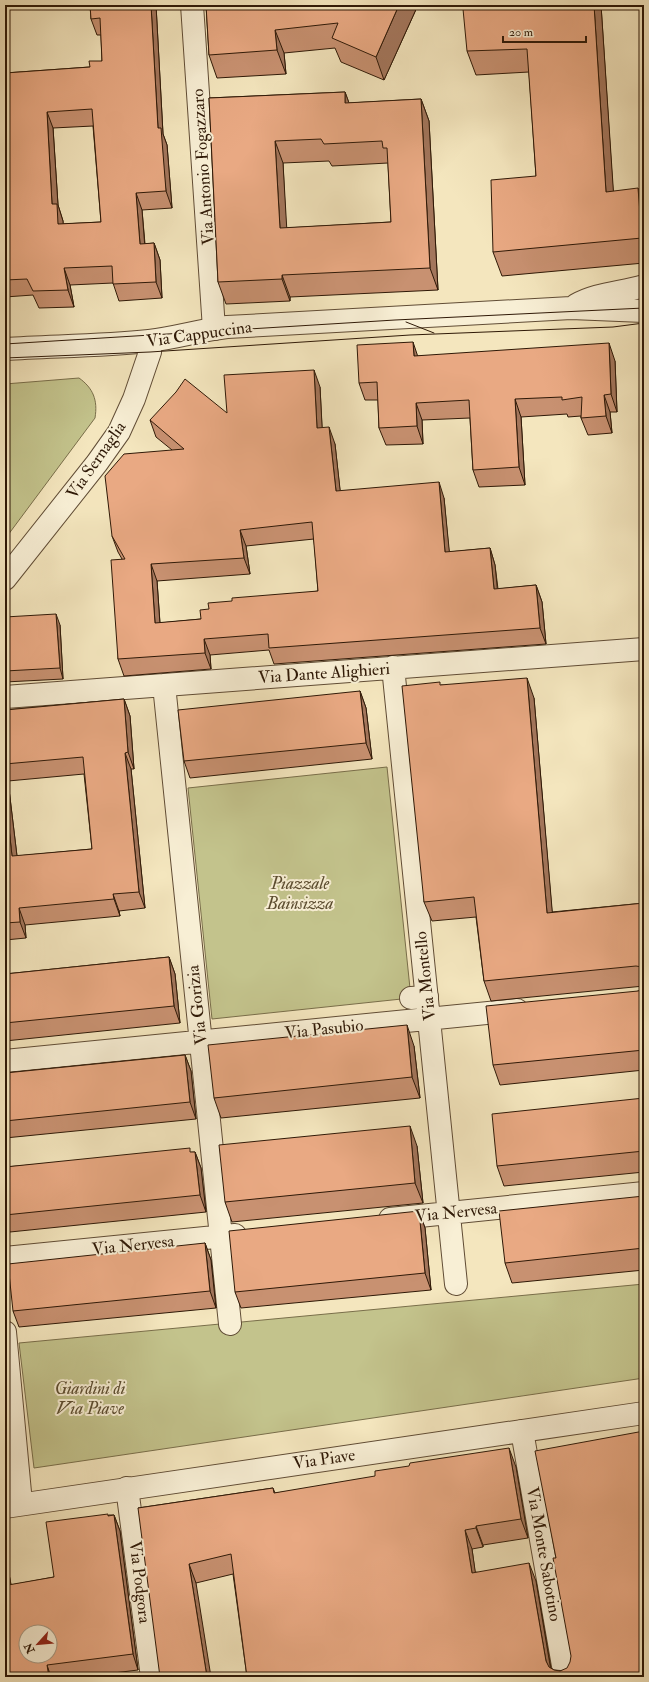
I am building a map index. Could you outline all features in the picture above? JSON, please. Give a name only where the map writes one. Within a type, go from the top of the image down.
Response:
[{"type":"street","name":"Via Antonio Fogazzaro","points":[[192,5],[214,328]]},
{"type":"street","name":"Via Cappuccina","points":[[571,308],[595,297],[644,286]]},
{"type":"street","name":"Via Cappuccina","points":[[5,349],[174,338],[214,328],[571,308],[644,311]]},
{"type":"street","points":[[393,319],[410,335]]},
{"type":"street","name":"Via Sernaglia","points":[[5,579],[93,469],[119,432],[134,399],[150,352],[159,345],[174,338]]},
{"type":"street","name":"Via Dante Alighieri","points":[[5,698],[393,667],[644,650]]},
{"type":"street","name":"Via Montello","points":[[393,667],[419,998],[430,1019],[456,1284]]},
{"type":"street","name":"Via Gorizia","points":[[164,685],[205,1019],[201,1042],[230,1324]]},
{"type":"street","name":"Via Pasubio","points":[[5,1061],[541,1008]]},
{"type":"street","name":"Via Nervesa","points":[[370,1221],[644,1193]]},
{"type":"street","name":"Via Nervesa","points":[[5,1258],[252,1233]]},
{"type":"street","points":[[5,1332],[13,1505]]},
{"type":"street","name":"Via Piave","points":[[13,1505],[644,1413]]},
{"type":"street","name":"Via Monte Sabotino","points":[[522,1431],[566,1677]]},
{"type":"street","name":"Via Podgora","points":[[127,1488],[152,1677]]},
{"type":"green space","points":[[79,378],[91,390],[95,400],[95,418],[5,539],[5,384]]},
{"type":"green space","name":"Piazzale Bainsizza","points":[[387,767],[411,998],[212,1019],[188,788]]},
{"type":"green space","name":"Giardini di Via Piave","points":[[644,1284],[644,1378],[34,1468],[19,1343]]},
{"type":"building","points":[[90,5],[151,5],[158,128],[161,128],[166,191],[136,193],[140,244],[154,243],[156,282],[113,284],[112,266],[64,268],[68,290],[33,291],[27,279],[5,280],[5,73],[90,67],[89,61],[102,61],[100,18],[91,19]],"holes":[[[92,109],[101,222],[58,224],[57,204],[52,204],[47,112]]]},
{"type":"building","points":[[206,5],[399,5],[376,57],[332,38],[338,23],[275,30],[277,50],[209,55]]},
{"type":"building","points":[[521,5],[594,5],[606,192],[638,188],[642,238],[493,252],[491,180],[536,176],[527,49],[467,51],[463,9]]},
{"type":"building","points":[[345,92],[345,103],[421,99],[430,268],[282,275],[282,279],[218,282],[209,98]],"holes":[[[321,139],[324,144],[382,141],[383,148],[387,148],[391,222],[280,228],[275,141]]]},
{"type":"building","points":[[413,342],[414,356],[609,343],[611,394],[604,395],[606,416],[581,418],[582,397],[562,400],[562,397],[515,399],[519,467],[473,470],[469,400],[416,403],[417,426],[379,428],[377,382],[359,383],[357,345]]},
{"type":"building","points":[[314,370],[317,428],[329,427],[336,491],[439,482],[445,552],[490,548],[494,589],[536,585],[540,628],[269,648],[268,634],[204,639],[205,653],[118,659],[111,560],[125,559],[112,536],[105,476],[124,454],[184,449],[150,420],[176,392],[185,379],[227,413],[224,375]],"holes":[[[312,522],[318,591],[232,598],[232,601],[208,603],[209,609],[200,610],[201,619],[155,623],[151,564],[244,558],[240,530]]]},
{"type":"building","points":[[56,614],[60,668],[5,671],[5,617]]},
{"type":"building","points":[[527,678],[547,913],[644,903],[644,969],[636,966],[484,981],[474,897],[424,902],[402,686],[440,682],[440,685]]},
{"type":"building","points":[[360,691],[366,743],[184,761],[178,710]]},
{"type":"building","points":[[124,699],[128,752],[125,753],[139,892],[113,894],[114,899],[19,908],[20,922],[5,923],[5,791],[12,856],[92,849],[83,757],[5,764],[5,710]]},
{"type":"building","points":[[169,957],[174,1006],[5,1023],[5,974]]},
{"type":"building","points":[[644,989],[644,1050],[493,1065],[486,1006],[638,991]]},
{"type":"building","points":[[407,1025],[412,1077],[214,1098],[208,1045]]},
{"type":"building","points":[[185,1055],[190,1102],[5,1121],[5,1073]]},
{"type":"building","points":[[644,1098],[644,1151],[497,1166],[492,1114]]},
{"type":"building","points":[[410,1126],[415,1183],[225,1202],[219,1145]]},
{"type":"building","points":[[190,1148],[190,1152],[195,1152],[200,1195],[5,1215],[5,1167]]},
{"type":"building","points":[[644,1196],[644,1248],[505,1263],[499,1211]]},
{"type":"building","points":[[419,1211],[425,1273],[235,1292],[229,1231]]},
{"type":"building","points":[[205,1243],[210,1291],[13,1311],[8,1264]]},
{"type":"building","points":[[644,1431],[644,1677],[247,1677],[231,1554],[189,1564],[207,1677],[160,1677],[138,1508],[273,1488],[274,1493],[375,1476],[375,1471],[409,1466],[410,1463],[509,1448],[521,1519],[476,1526],[476,1528],[465,1530],[472,1573],[529,1563],[546,1661],[549,1667],[554,1670],[560,1671],[567,1668],[571,1656],[553,1558],[556,1558],[535,1451]]},
{"type":"building","points":[[108,1514],[108,1516],[114,1515],[133,1654],[58,1664],[58,1624],[18,1624],[18,1664],[55,1664],[47,1665],[49,1677],[5,1677],[5,1570],[8,1585],[54,1577],[46,1522]]},
{"type":"tram line","points":[[5,344],[395,320],[644,308]]},
{"type":"tram line","points":[[406,322],[434,333]]},
{"type":"tram line","points":[[5,358],[150,352],[410,335],[613,327],[644,323]]}]
